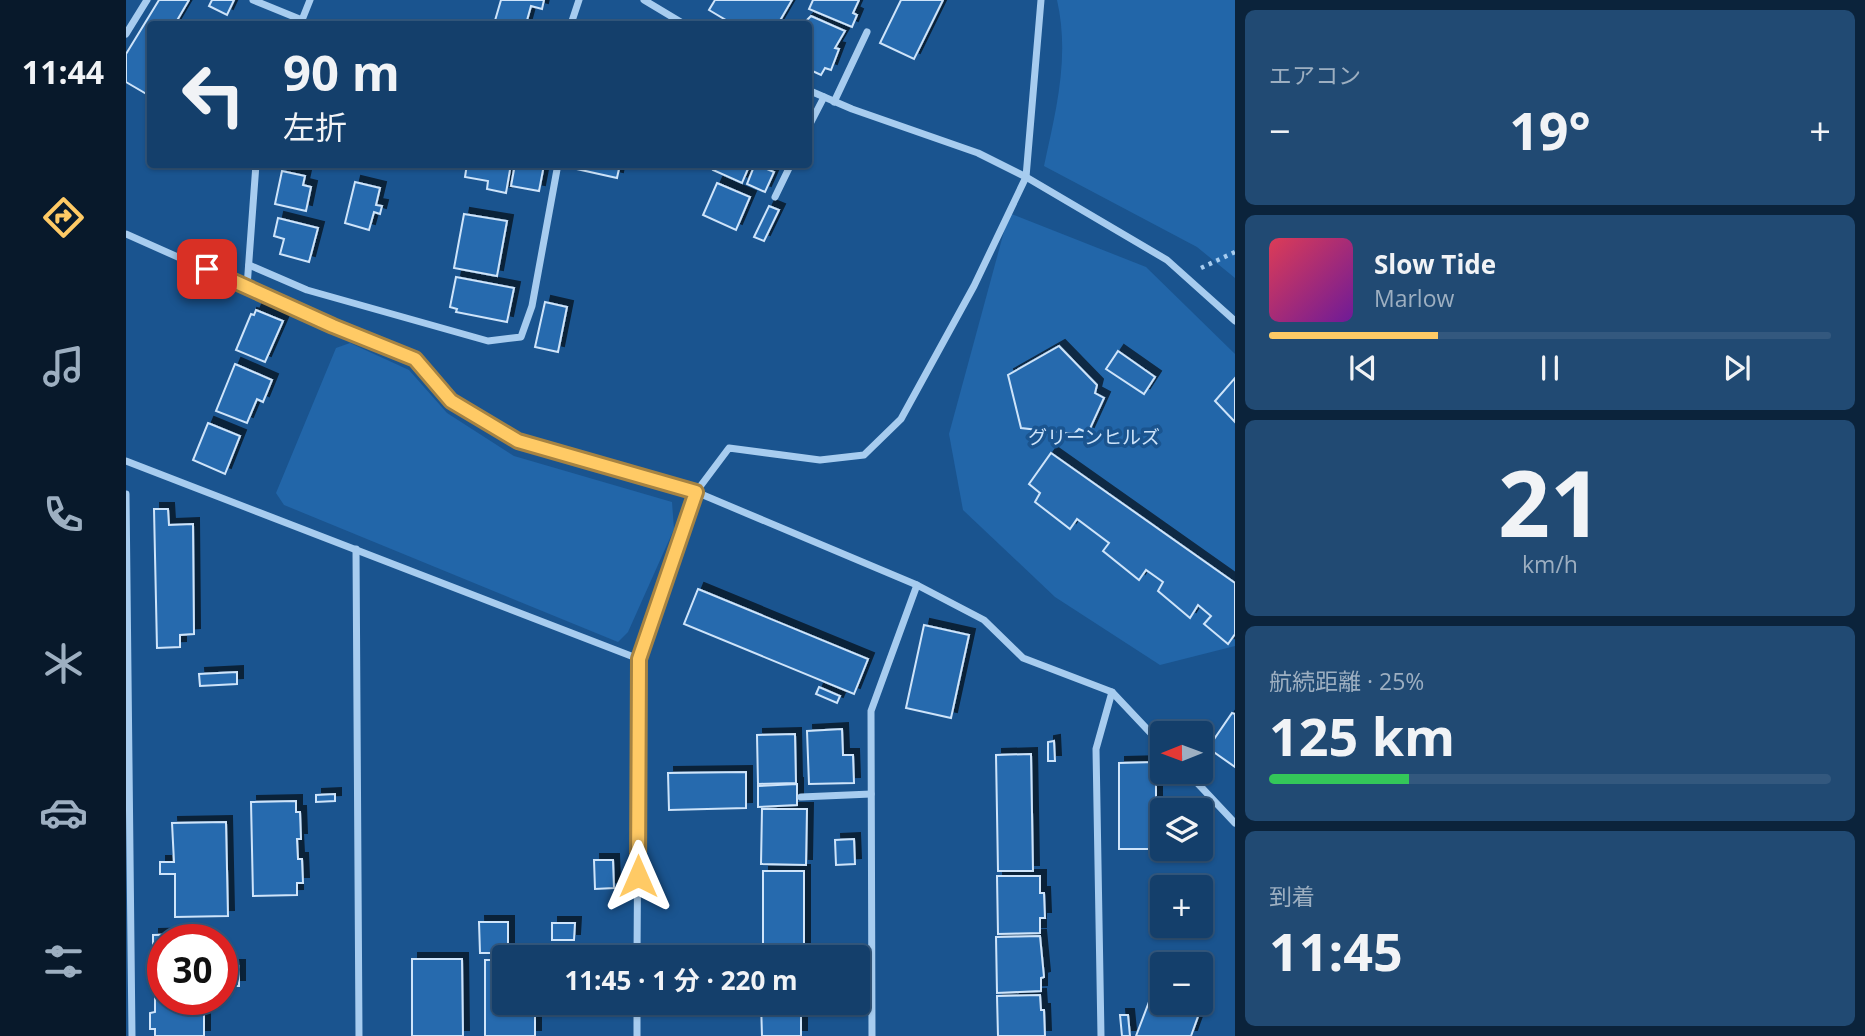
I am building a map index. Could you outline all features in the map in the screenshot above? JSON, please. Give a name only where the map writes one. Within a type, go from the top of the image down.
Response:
[{"type":"street","points":[[126,34],[147,0]]},
{"type":"street","points":[[253,0],[300,21]]},
{"type":"street","points":[[302,21],[310,0]]},
{"type":"street","points":[[572,21],[579,0]]},
{"type":"street","points":[[644,0],[679,21]]},
{"type":"street","points":[[638,945],[639,659],[696,492],[729,448],[820,460],[864,455],[901,419],[974,286],[1026,177],[1041,0]]},
{"type":"street","points":[[834,102],[867,32]]},
{"type":"street","points":[[812,92],[978,153],[1026,177],[1167,260],[1235,321]]},
{"type":"street","points":[[812,120],[824,97]]},
{"type":"street","points":[[247,287],[256,168]]},
{"type":"street","points":[[249,265],[307,290],[488,341],[521,337],[532,306],[557,168]]},
{"type":"street","points":[[775,197],[789,168]]},
{"type":"street","points":[[126,234],[333,326],[415,359],[451,401],[518,441],[696,492],[917,586],[984,620],[1023,659],[1112,692],[1150,732]]},
{"type":"street","points":[[126,461],[639,659]]},
{"type":"street","points":[[126,494],[132,1036]]},
{"type":"street","points":[[356,549],[359,1036]]},
{"type":"street","points":[[872,1036],[871,711],[917,586]]},
{"type":"street","points":[[1101,1036],[1096,749],[1112,692]]},
{"type":"street","points":[[1198,784],[1235,823]]},
{"type":"street","points":[[800,797],[871,794]]},
{"type":"street","points":[[637,1015],[637,1036]]},
{"type":"path","points":[[1184,276],[1235,252]]},
{"type":"green space","points":[[1057,0],[1235,0],[1235,278],[1197,247],[1044,166],[1057,104],[1062,63],[1061,21]]},
{"type":"green space","name":"グリーンヒルズ","points":[[1009,213],[1146,267],[1235,354],[1235,646],[1160,665],[1055,597],[963,510],[949,434]]},
{"type":"green space","points":[[350,343],[409,370],[447,413],[514,456],[672,502],[674,529],[628,632],[618,642],[284,505],[276,493],[336,348]]},
{"type":"building","points":[[159,0],[189,0],[177,21],[147,21],[147,94],[126,82],[126,54]]},
{"type":"building","points":[[212,0],[234,0],[227,15],[209,6]]},
{"type":"building","points":[[501,0],[544,0],[542,9],[531,6],[527,21],[495,21]]},
{"type":"building","points":[[715,0],[792,0],[780,21],[727,21],[709,10]]},
{"type":"building","points":[[813,0],[859,0],[853,13],[857,15],[852,27],[809,9]]},
{"type":"building","points":[[901,0],[943,0],[914,59],[880,43]]},
{"type":"building","points":[[811,16],[845,31],[835,48],[839,49],[831,70],[825,68],[821,75],[812,71],[812,21],[806,21]]},
{"type":"building","points":[[466,168],[510,168],[506,193],[487,189],[488,181],[465,177]]},
{"type":"building","points":[[514,168],[543,168],[539,191],[511,186]]},
{"type":"building","points":[[572,168],[619,168],[617,178]]},
{"type":"building","points":[[714,168],[748,168],[742,183]]},
{"type":"building","points":[[753,168],[764,168],[774,172],[765,192],[747,184]]},
{"type":"building","points":[[282,171],[305,176],[303,185],[311,187],[306,211],[275,204]]},
{"type":"building","points":[[355,182],[380,188],[376,205],[382,206],[380,214],[374,212],[369,230],[345,223]]},
{"type":"building","points":[[717,183],[750,197],[736,230],[703,215]]},
{"type":"building","points":[[769,206],[779,210],[764,241],[754,237]]},
{"type":"building","points":[[464,214],[507,221],[497,276],[454,268]]},
{"type":"building","points":[[278,218],[318,228],[309,262],[280,254],[284,239],[274,236]]},
{"type":"building","points":[[456,277],[514,288],[507,322],[456,312],[457,309],[450,307]]},
{"type":"building","points":[[545,302],[567,307],[558,352],[535,347]]},
{"type":"building","points":[[256,310],[283,321],[265,362],[236,350],[251,314],[254,315]]},
{"type":"building","points":[[1059,346],[1097,385],[1095,393],[1104,398],[1088,433],[1079,429],[1074,434],[1021,428],[1008,375]]},
{"type":"building","points":[[1118,351],[1155,377],[1144,394],[1106,369]]},
{"type":"building","points":[[235,364],[272,380],[263,402],[257,399],[247,423],[216,411]]},
{"type":"building","points":[[1235,378],[1235,422],[1215,401]]},
{"type":"building","points":[[208,423],[240,436],[225,474],[193,460]]},
{"type":"building","points":[[1051,453],[1235,583],[1235,634],[1228,644],[1204,624],[1211,616],[1198,605],[1190,618],[1158,591],[1163,582],[1146,570],[1139,580],[1103,551],[1109,543],[1077,519],[1070,529],[1035,502],[1040,493],[1029,484]]},
{"type":"building","points":[[154,509],[168,509],[169,525],[193,524],[194,634],[180,635],[180,647],[157,648]]},
{"type":"building","points":[[698,589],[868,659],[854,694],[684,624]]},
{"type":"building","points":[[924,625],[969,635],[951,718],[906,708]]},
{"type":"building","points":[[237,672],[237,684],[200,686],[199,674]]},
{"type":"building","points":[[819,687],[840,696],[837,703],[816,694]]},
{"type":"building","points":[[1232,713],[1235,714],[1235,767],[1213,752],[1213,741]]},
{"type":"building","points":[[842,729],[843,755],[853,755],[854,783],[809,784],[807,731]]},
{"type":"building","points":[[795,734],[796,783],[758,784],[757,735]]},
{"type":"building","points":[[1054,741],[1055,761],[1048,761],[1048,742]]},
{"type":"building","points":[[1031,754],[1033,871],[998,871],[996,755]]},
{"type":"building","points":[[1150,762],[1150,784],[1156,784],[1156,798],[1150,798],[1150,849],[1119,849],[1119,763]]},
{"type":"building","points":[[746,772],[746,808],[669,810],[668,773]]},
{"type":"building","points":[[797,784],[797,805],[758,807],[758,786]]},
{"type":"building","points":[[335,794],[335,801],[316,802],[316,795]]},
{"type":"building","points":[[296,801],[296,812],[300,812],[301,839],[297,839],[298,859],[302,859],[303,883],[297,883],[297,895],[253,896],[251,802]]},
{"type":"building","points":[[762,809],[807,809],[806,865],[761,864]]},
{"type":"building","points":[[226,822],[228,916],[175,917],[175,874],[160,874],[160,862],[174,862],[172,823]]},
{"type":"building","points":[[854,839],[855,864],[836,865],[835,840]]},
{"type":"building","points":[[594,860],[613,860],[614,888],[595,889]]},
{"type":"building","points":[[763,871],[804,871],[804,945],[763,945]]},
{"type":"building","points":[[997,876],[1040,876],[1045,918],[1040,918],[1040,933],[998,934]]},
{"type":"building","points":[[479,922],[508,922],[508,945],[492,945],[492,953],[480,953]]},
{"type":"building","points":[[552,923],[575,923],[574,940],[552,940]]},
{"type":"building","points":[[1040,936],[1044,977],[1041,978],[1041,991],[997,993],[996,937]]},
{"type":"building","points":[[412,959],[462,959],[463,1036],[412,1036]]},
{"type":"building","points":[[485,960],[492,960],[492,1015],[535,1015],[535,1036],[485,1036]]},
{"type":"building","points":[[1040,995],[1041,1010],[1044,1010],[1045,1036],[998,1036],[997,996]]},
{"type":"building","points":[[1150,999],[1150,1015],[1199,1015],[1191,1036],[1136,1036]]},
{"type":"building","points":[[150,1015],[204,1015],[204,1036],[155,1036],[155,1029],[150,1029]]},
{"type":"building","points":[[761,1015],[801,1015],[801,1036],[762,1036]]},
{"type":"building","points":[[1120,1015],[1128,1015],[1130,1036],[1122,1036]]},
{"type":"route","points":[[207,269],[333,326],[415,359],[451,401],[518,441],[696,492],[639,659],[638,876]]}]
